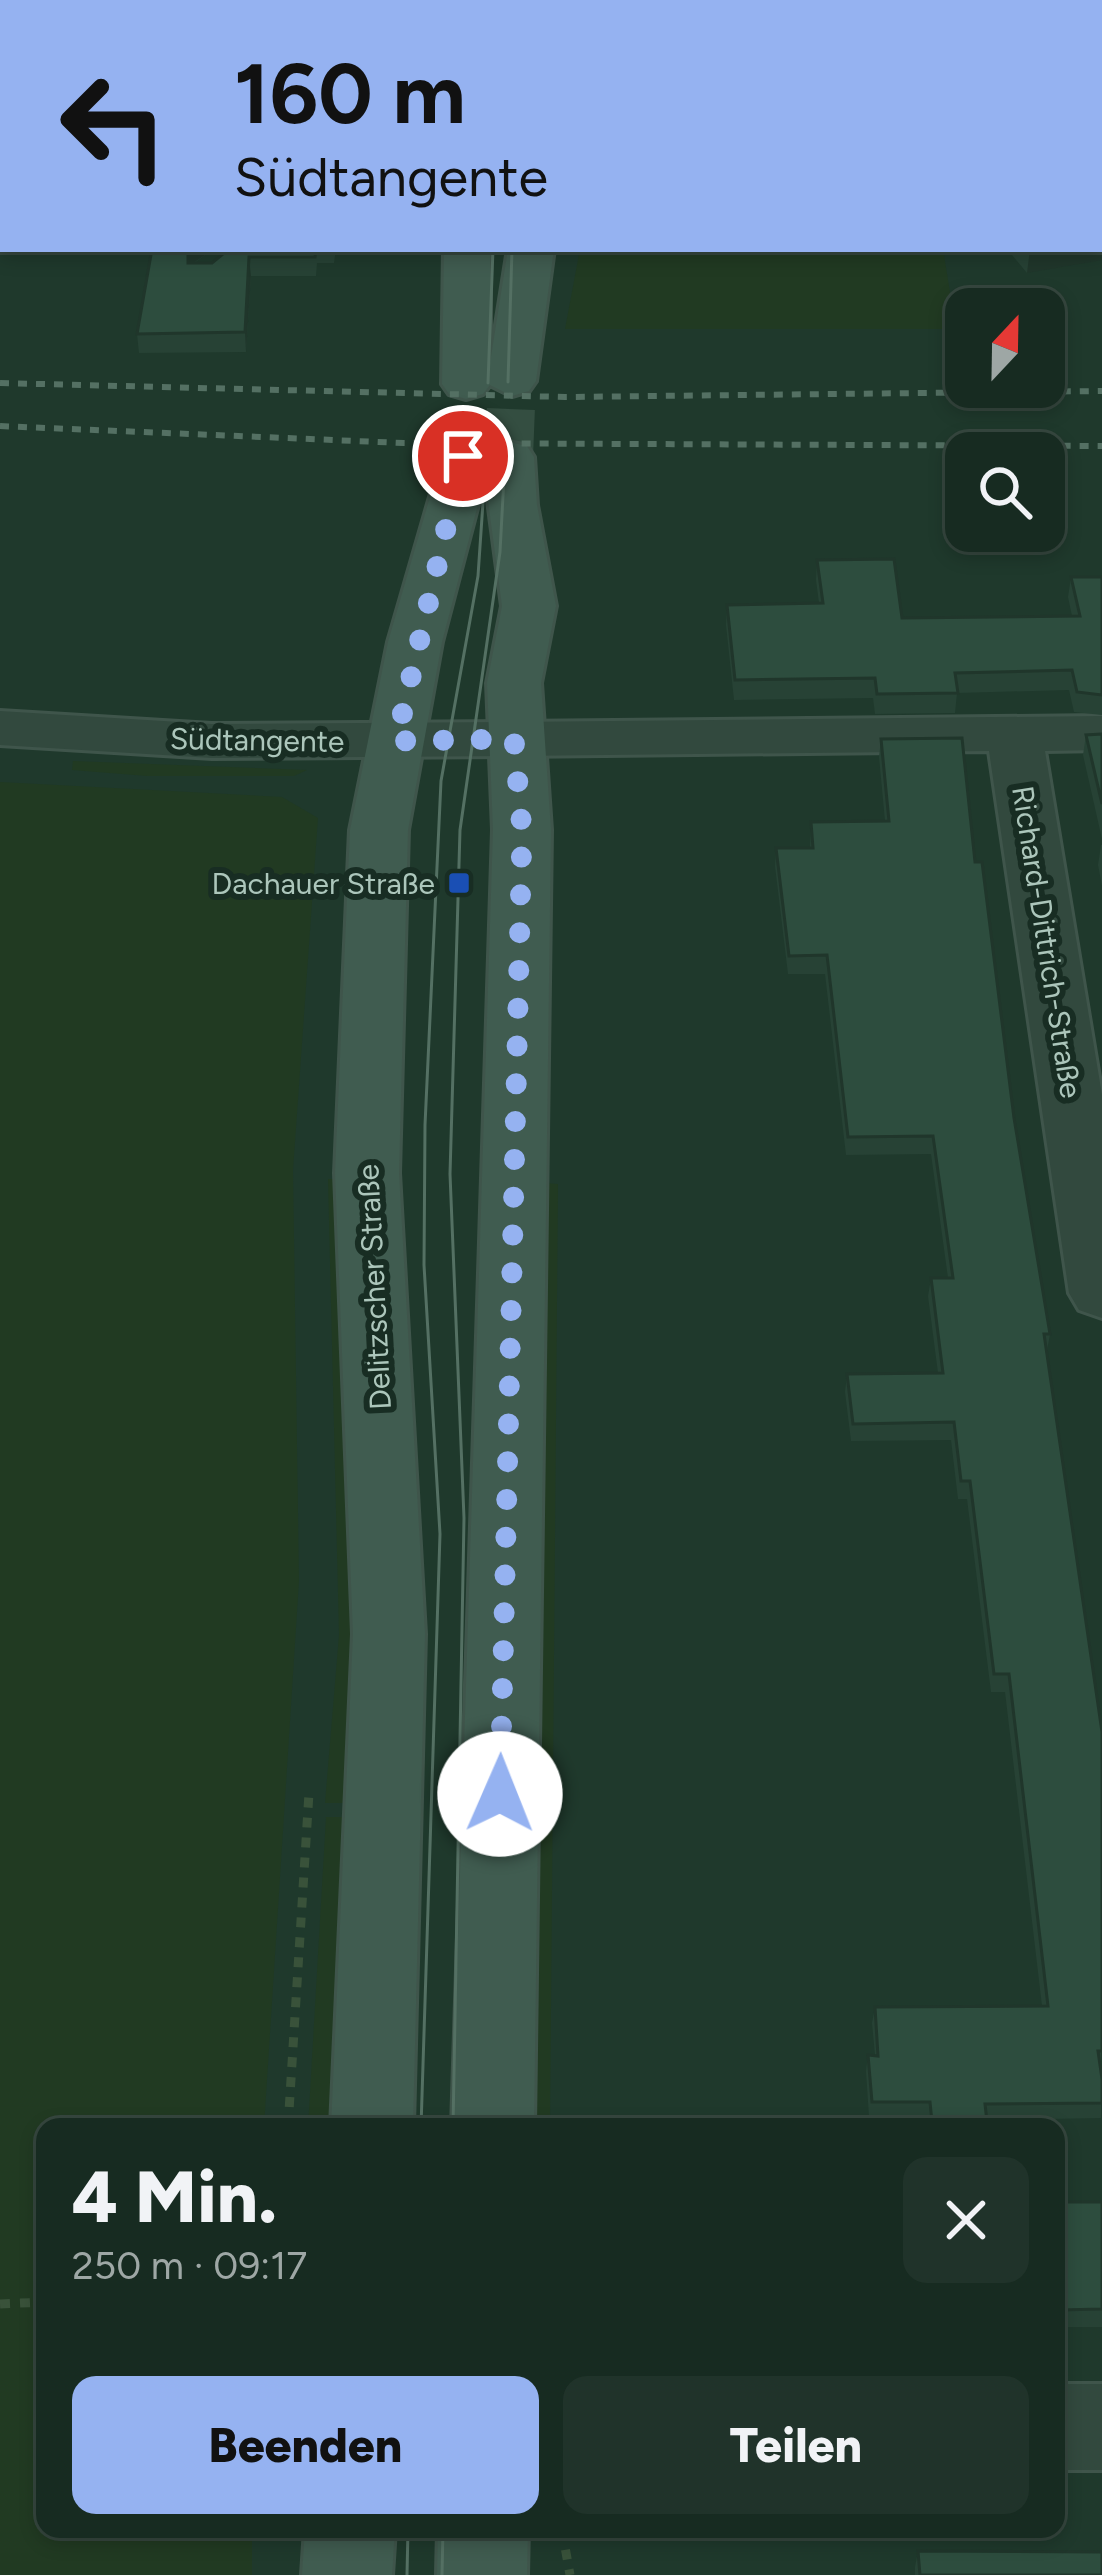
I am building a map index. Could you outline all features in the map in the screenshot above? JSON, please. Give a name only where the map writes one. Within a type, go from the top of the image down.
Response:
[{"type":"main road","points":[[467,252],[489,383],[518,333],[532,294],[531,252]]},
{"type":"main road","name":"Delitzscher Straße","points":[[372,2118],[389,1634],[367,1172],[379,830],[396,741],[486,457],[511,505],[529,606],[514,683],[522,830],[493,2118]]},
{"type":"main road","points":[[347,2575],[349,2538]]},
{"type":"main road","points":[[482,2575],[483,2538]]},
{"type":"street","name":"Südtangente","points":[[0,728],[152,739],[514,739]]},
{"type":"street","points":[[514,739],[1102,733]]},
{"type":"street","name":"Richard-Dittrich-Straße","points":[[1014,734],[1102,1293]]},
{"type":"street","points":[[1065,2427],[1102,2427]]},
{"type":"path","points":[[0,2304],[36,2302]]},
{"type":"path","points":[[564,2538],[570,2575]]},
{"type":"green space","points":[[579,252],[943,252],[949,288],[945,288],[945,329],[565,329]]},
{"type":"green space","points":[[73,761],[307,770],[294,776],[147,776],[72,770]]},
{"type":"green space","points":[[0,782],[282,797],[318,818],[293,1170],[299,1581],[265,2118],[36,2118],[36,2538],[252,2538],[252,2575],[0,2575]]},
{"type":"green space","points":[[328,1179],[346,1179],[357,1453],[351,1803],[325,1803],[339,1635]]},
{"type":"green space","points":[[532,1182],[558,1184],[550,2118],[516,2118]]},
{"type":"green space","points":[[326,1817],[350,1817],[334,2118],[309,2118]]},
{"type":"building","points":[[151,252],[188,252],[188,263],[212,263],[225,252],[316,252],[315,257],[249,257],[245,332],[137,334]]},
{"type":"building","points":[[894,559],[902,618],[1080,616],[1071,577],[1102,577],[1102,695],[1077,692],[1072,670],[955,673],[958,693],[877,694],[875,678],[735,680],[727,605],[823,603],[817,560]]},
{"type":"building","points":[[1102,734],[1102,804],[1086,735]]},
{"type":"building","points":[[962,738],[975,862],[982,862],[1102,1732],[1102,2051],[1098,2051],[1102,2103],[985,2104],[987,2118],[932,2118],[930,2102],[872,2102],[868,2055],[878,2056],[875,2007],[1048,2006],[1009,1674],[994,1674],[970,1481],[961,1481],[954,1422],[853,1424],[847,1374],[943,1373],[931,1278],[953,1278],[933,1136],[848,1137],[827,955],[789,956],[776,848],[813,848],[811,822],[889,821],[881,739]]},
{"type":"building","points":[[1065,2202],[1102,2202],[1102,2309],[1065,2310]]},
{"type":"building","points":[[918,2551],[1102,2552],[1102,2575],[920,2575]]},
{"type":"tunnel","points":[[509,457],[512,381]]},
{"type":"tram line","points":[[488,383],[493,252]]},
{"type":"tram line","points":[[508,382],[512,252]]},
{"type":"tram line","points":[[421,2118],[440,1534],[424,1265],[425,1125],[441,781],[478,576],[486,458]]},
{"type":"tram line","points":[[453,2118],[464,1518],[450,1174],[460,830],[500,552],[505,458]]},
{"type":"tram line","points":[[407,2575],[408,2538]]},
{"type":"tram line","points":[[442,2575],[443,2538]]},
{"type":"railway","points":[[0,383],[565,397],[1102,391]]},
{"type":"railway","points":[[0,426],[404,443],[1102,446]]},
{"type":"place","name":"Dachauer Straße","points":[[459,883]]},
{"type":"route","points":[[463,456],[454,510],[423,608],[396,741],[514,739],[522,830],[500,1794]]}]
